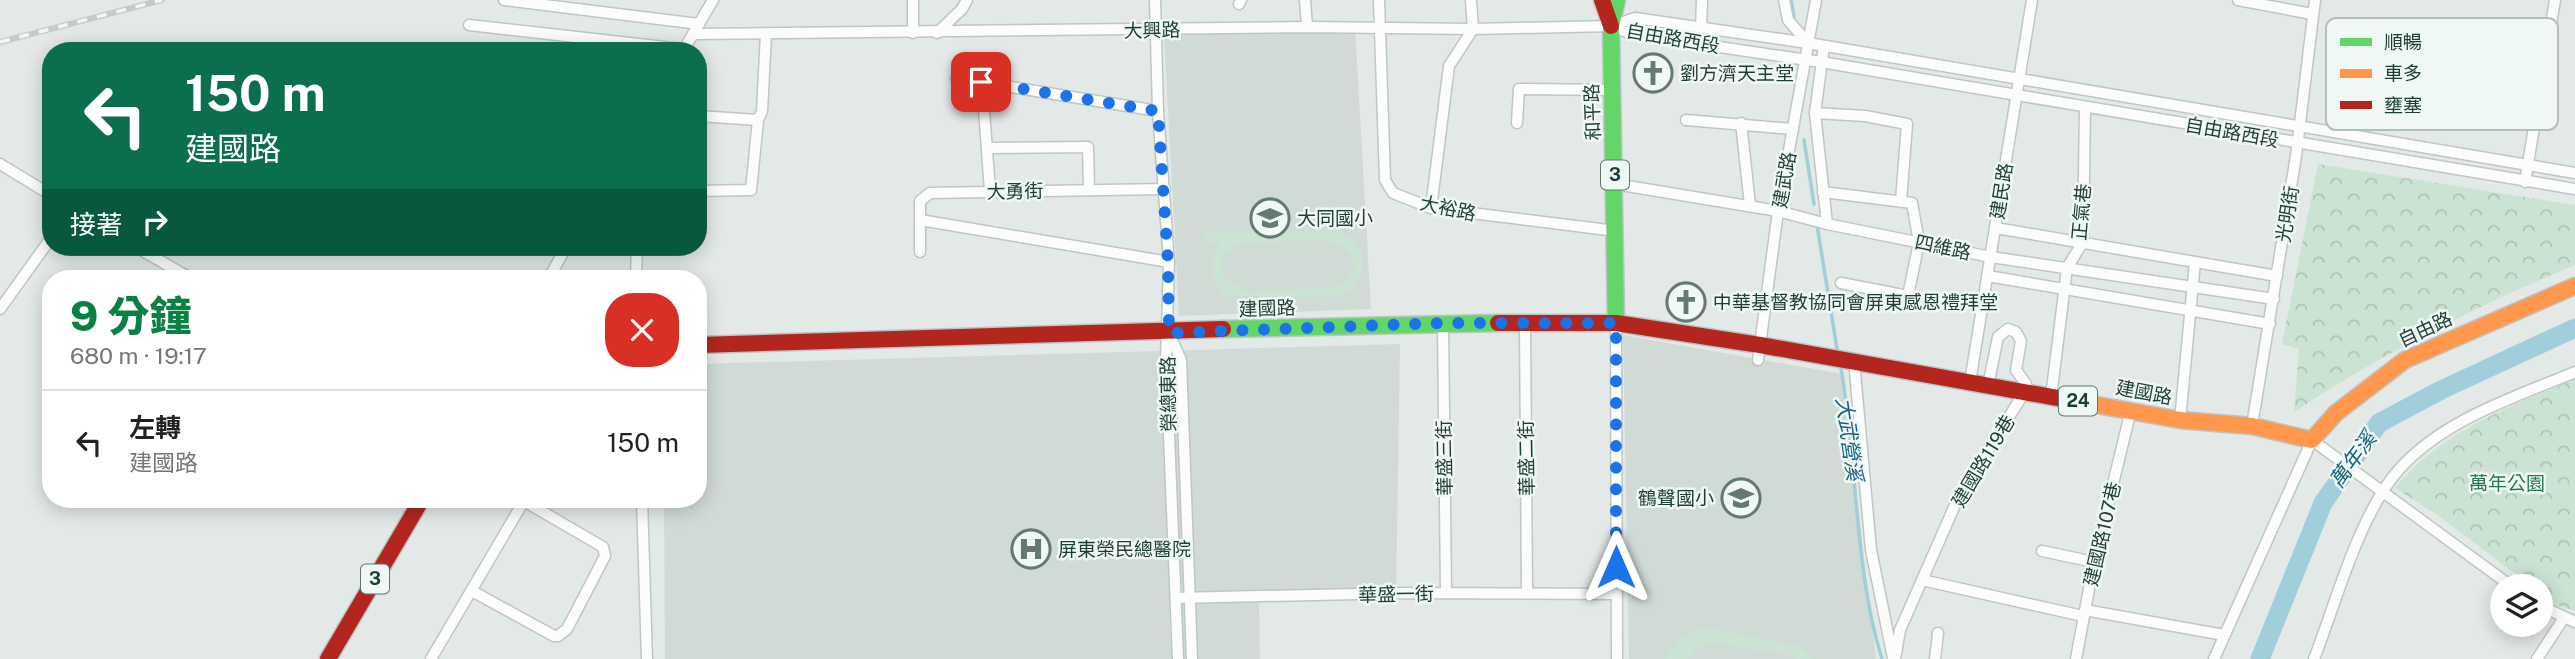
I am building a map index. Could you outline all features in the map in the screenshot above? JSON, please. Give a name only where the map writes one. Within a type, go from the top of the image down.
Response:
[{"type":"main road","name":"和平路","points":[[1602,0],[1611,26]]},
{"type":"main road","name":"和平路","points":[[1616,323],[1611,26],[1617,0]]},
{"type":"main road","name":"自由路","points":[[2312,440],[2336,413],[2405,360],[2575,286]]},
{"type":"main road","name":"建國路","points":[[707,345],[1443,323],[1616,323],[1759,352],[1844,359],[2180,420],[2252,426],[2312,440]]},
{"type":"main road","name":"3","points":[[328,659],[417,508]]},
{"type":"street","points":[[504,0],[699,24]]},
{"type":"street","points":[[688,42],[713,0]]},
{"type":"street","points":[[913,0],[913,33]]},
{"type":"street","points":[[937,33],[962,9],[967,0]]},
{"type":"street","points":[[1154,0],[1158,111],[1165,189],[1169,333]]},
{"type":"street","points":[[1305,0],[1307,27]]},
{"type":"street","name":"大裕路","points":[[1379,0],[1385,180],[1393,193],[1431,208],[1616,231]]},
{"type":"street","points":[[1431,208],[1449,66],[1474,29],[1471,0]]},
{"type":"street","points":[[1701,27],[1702,0]]},
{"type":"street","points":[[1784,0],[1788,20],[1808,43]]},
{"type":"street","name":"建武路","points":[[1759,352],[1778,211],[1816,0]]},
{"type":"street","name":"建民路","points":[[1970,382],[2032,0]]},
{"type":"street","points":[[2238,0],[2312,14]]},
{"type":"street","name":"光明街","points":[[2252,426],[2274,299],[2315,0]]},
{"type":"street","points":[[2552,18],[2555,0]]},
{"type":"street","name":"自由路西段","points":[[1611,26],[1635,18],[1808,43],[2575,173]]},
{"type":"street","points":[[469,25],[615,42]]},
{"type":"street","name":"大興路","points":[[693,34],[1611,26]]},
{"type":"street","name":"自由路西段","points":[[1611,26],[1631,34],[1821,61],[2575,189]]},
{"type":"street","points":[[707,191],[751,190],[758,120],[762,111],[766,34]]},
{"type":"street","points":[[1820,222],[1823,192],[1815,113],[1824,46]]},
{"type":"street","points":[[956,78],[1158,111]]},
{"type":"street","points":[[1517,123],[1519,89],[1612,90]]},
{"type":"street","name":"正氣巷","points":[[2051,397],[2067,268],[2083,242],[2085,107]]},
{"type":"street","points":[[984,110],[990,191]]},
{"type":"street","points":[[1815,113],[1866,116],[1907,124],[1900,201]]},
{"type":"street","points":[[707,117],[758,120]]},
{"type":"street","points":[[1686,120],[1793,129]]},
{"type":"street","points":[[1741,123],[1750,205]]},
{"type":"street","points":[[2525,182],[2534,130]]},
{"type":"street","points":[[987,148],[1088,147],[1089,190]]},
{"type":"street","points":[[0,164],[42,190]]},
{"type":"street","name":"四維路","points":[[1615,184],[1750,205],[1992,257],[2274,299]]},
{"type":"street","name":"大勇街","points":[[920,252],[920,201],[930,193],[1165,189]]},
{"type":"street","points":[[1823,192],[1912,203],[1919,242],[1908,296],[1841,283]]},
{"type":"street","points":[[920,220],[1168,262]]},
{"type":"street","name":"四維路","points":[[1996,228],[2277,276]]},
{"type":"street","points":[[0,309],[42,251]]},
{"type":"street","points":[[152,256],[176,270]]},
{"type":"street","points":[[2180,420],[2195,262]]},
{"type":"street","name":"四維路","points":[[1988,276],[2189,308],[2270,324]]},
{"type":"street","name":"華盛二街","points":[[1525,322],[1527,593]]},
{"type":"street","name":"華盛三街","points":[[1443,323],[1446,593]]},
{"type":"street","points":[[1616,323],[1617,659]]},
{"type":"street","name":"建國路119巷","points":[[1894,659],[1900,630],[1959,496],[2024,393],[2026,384],[2016,370],[2020,336],[2008,329],[1998,337],[1988,386]]},
{"type":"street","name":"榮總東路","points":[[1169,333],[1181,360],[1192,659]]},
{"type":"street","name":"榮總東路","points":[[1169,333],[1166,360],[1178,659]]},
{"type":"street","points":[[1844,359],[1871,550],[1894,659]]},
{"type":"street","points":[[2314,659],[2358,544],[2393,477],[2424,447],[2465,420],[2575,372]]},
{"type":"street","name":"建國路107巷","points":[[2076,659],[2094,562],[2130,410]]},
{"type":"street","points":[[2214,659],[2312,440],[2494,574]]},
{"type":"street","points":[[1172,496],[1186,496]]},
{"type":"street","points":[[431,659],[520,508]]},
{"type":"street","points":[[472,591],[558,636],[567,629],[605,556],[603,547],[538,508]]},
{"type":"street","points":[[642,508],[647,659]]},
{"type":"street","points":[[2042,551],[2094,562]]},
{"type":"street","points":[[1922,580],[2084,613],[2224,635]]},
{"type":"street","name":"華盛一街","points":[[1176,598],[1446,593],[1616,594]]},
{"type":"street","points":[[2553,613],[2575,622]]},
{"type":"street","points":[[2537,659],[2563,619]]},
{"type":"street","points":[[1935,659],[1938,633]]},
{"type":"shaded area","name":"大同國小","points":[[1355,27],[1371,309],[1179,316],[1164,35]]},
{"type":"shaded area","name":"鶴聲國小","points":[[1623,335],[1842,374],[1876,659],[1629,659]]},
{"type":"shaded area","name":"屏東榮民總醫院","points":[[1400,344],[1396,598],[1259,599],[1260,659],[665,659],[664,508],[707,508],[707,364]]},
{"type":"green space","points":[[2318,164],[2575,205],[2575,265],[2431,332],[2294,412],[2299,349],[2282,344]]},
{"type":"green space","points":[[1336,229],[1354,239],[1359,247],[1361,274],[1352,289],[1335,297],[1225,296],[1213,270],[1221,243],[1203,242],[1203,233]],"holes":[[[1328,240],[1351,256],[1354,269],[1345,282],[1335,288],[1246,291],[1228,282],[1221,266],[1224,255],[1240,243]]]},
{"type":"green space","name":"萬年公園","points":[[2575,379],[2575,611],[2553,602],[2553,574],[2515,574],[2436,514],[2395,488],[2434,451],[2455,436],[2501,411]]},
{"type":"green space","points":[[1702,627],[1800,646],[1813,659],[1795,659],[1788,655],[1709,643],[1699,647],[1687,659],[1665,659],[1678,639]]},
{"type":"waterway","name":"大武營溪","points":[[1791,0],[1794,17]]},
{"type":"waterway","name":"大武營溪","points":[[1804,140],[1814,204]]},
{"type":"waterway","name":"大武營溪","points":[[1817,225],[1838,355]]},
{"type":"waterway","name":"萬年溪","points":[[2260,659],[2323,503],[2379,423],[2441,390],[2575,328]]},
{"type":"waterway","name":"大武營溪","points":[[1840,363],[1866,587],[1882,659]]},
{"type":"railway","points":[[0,42],[162,0]]},
{"type":"traffic: fast","points":[[1616,323],[1611,26],[1617,0]]},
{"type":"traffic: fast","points":[[1223,329],[1498,323]]},
{"type":"traffic: slow","points":[[2080,402],[2180,420],[2252,426],[2312,440],[2336,413],[2405,360],[2575,286]]},
{"type":"traffic: jam","points":[[1602,0],[1611,26]]},
{"type":"traffic: jam","points":[[1498,323],[1616,323],[1760,345],[2080,402]]},
{"type":"traffic: jam","points":[[707,345],[1223,329]]},
{"type":"traffic: jam","points":[[328,659],[417,508]]},
{"type":"place","name":"劉方濟天主堂","points":[[1653,73]]},
{"type":"place","name":"大同國小","points":[[1270,218]]},
{"type":"place","name":"中華基督教協同會屏東感恩禮拜堂","points":[[1686,302]]},
{"type":"place","name":"鶴聲國小","points":[[1741,498]]},
{"type":"place","name":"屏東榮民總醫院","points":[[1031,549]]},
{"type":"route","points":[[981,82],[1158,111],[1165,189],[1169,333],[1443,323],[1616,323],[1616,567]]}]
